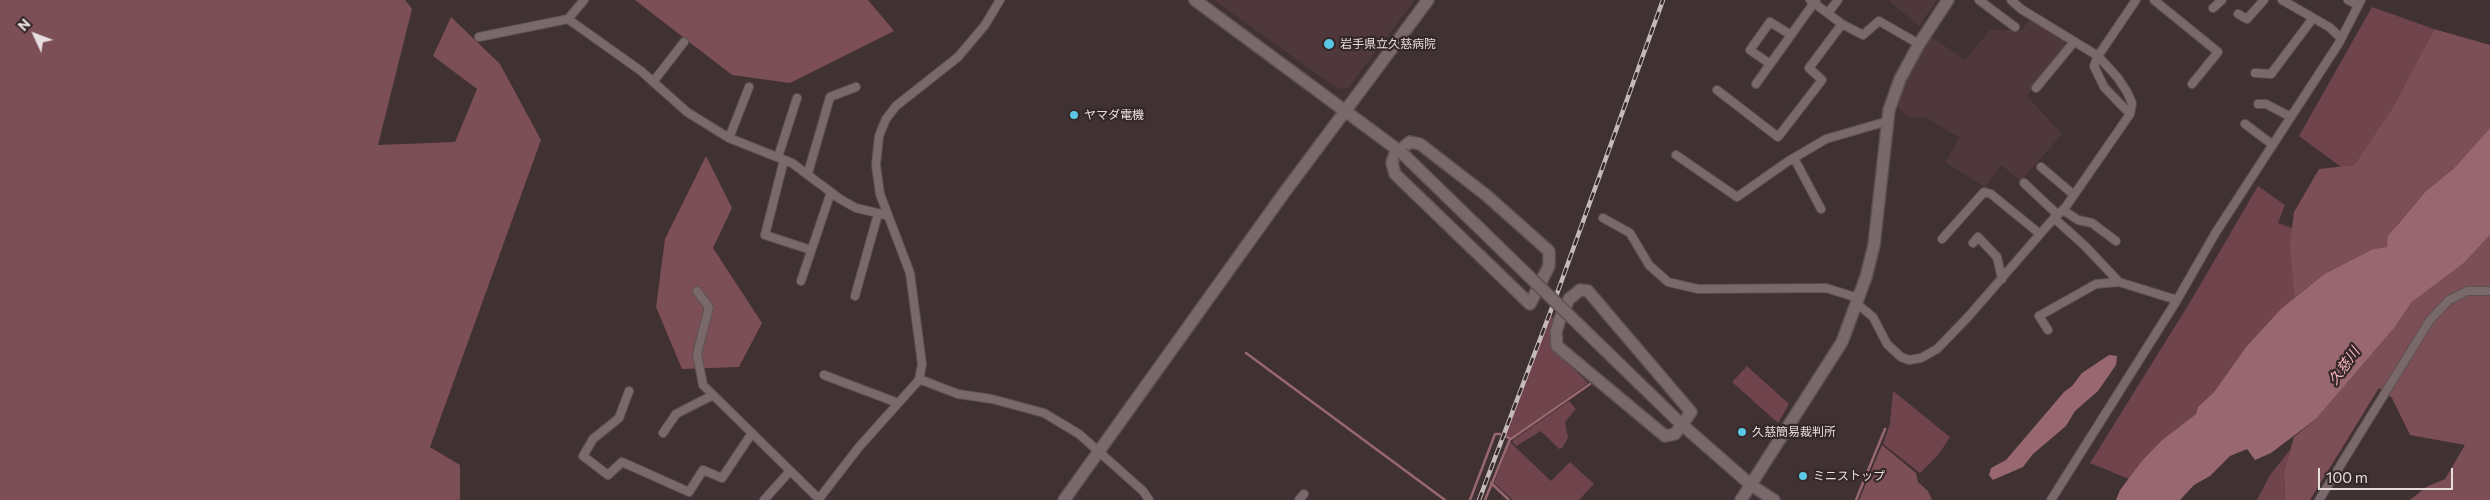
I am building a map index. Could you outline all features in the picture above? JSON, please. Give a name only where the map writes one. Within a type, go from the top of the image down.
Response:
[{"type":"street","points":[[479,37],[568,19],[584,0]]},
{"type":"street","points":[[697,291],[709,307],[697,354],[703,385],[819,500],[859,447],[919,379],[922,364],[910,273],[882,215],[876,165],[879,136],[886,120],[896,106],[958,57],[985,25],[1000,0]]},
{"type":"street","points":[[1195,0],[1400,152],[1680,423],[1751,485],[1774,500]]},
{"type":"street","points":[[1064,500],[1345,111],[1428,0]]},
{"type":"street","points":[[1828,13],[1838,0]]},
{"type":"street","points":[[1741,500],[1842,342],[1866,277],[1874,245],[1889,110],[1900,79],[1919,44],[1948,0]]},
{"type":"street","points":[[1979,0],[2015,27]]},
{"type":"street","points":[[1603,218],[1630,233],[1649,265],[1668,282],[1698,289],[1826,288],[1857,300],[1873,317],[1894,353],[1908,360],[1921,358],[1937,349],[2002,279],[2058,214],[2074,195],[2130,114],[2132,104],[2128,92],[2098,56],[2021,10],[2011,0]]},
{"type":"street","points":[[2130,114],[2104,87],[2094,66],[2098,56],[2136,0]]},
{"type":"street","points":[[2154,0],[2218,52],[2192,84]]},
{"type":"street","points":[[2213,8],[2222,0]]},
{"type":"street","points":[[2238,14],[2247,19],[2264,0]]},
{"type":"street","points":[[2282,0],[2330,27],[2341,38]]},
{"type":"street","points":[[2051,500],[2176,300],[2216,232],[2341,38],[2360,2],[2348,0]]},
{"type":"street","points":[[1756,84],[1813,1],[1842,24],[1862,35],[1879,21],[1919,44]]},
{"type":"street","points":[[2255,73],[2271,74],[2313,18]]},
{"type":"street","points":[[568,19],[653,82],[687,112],[729,138],[781,158],[808,173],[831,192],[856,208],[882,215]]},
{"type":"street","points":[[1770,64],[1750,50],[1770,22],[1791,35]]},
{"type":"street","points":[[1717,90],[1778,137],[1822,80],[1809,68],[1842,24]]},
{"type":"street","points":[[653,82],[684,42]]},
{"type":"street","points":[[2036,88],[2074,42]]},
{"type":"street","points":[[729,138],[749,87]]},
{"type":"street","points":[[808,173],[830,97],[856,87]]},
{"type":"street","points":[[797,98],[781,158],[765,235],[811,250]]},
{"type":"street","points":[[2258,104],[2266,104],[2291,117]]},
{"type":"street","points":[[1676,155],[1737,197],[1794,158],[1826,139],[1888,121]]},
{"type":"street","points":[[2245,124],[2273,145]]},
{"type":"street","points":[[1410,142],[1420,144],[1486,195],[1549,252],[1549,266],[1530,304],[1395,174],[1392,163],[1400,152],[1410,142]]},
{"type":"street","points":[[1794,158],[1821,209]]},
{"type":"street","points":[[2041,167],[2074,195]]},
{"type":"street","points":[[2024,183],[2058,214],[2119,282]]},
{"type":"street","points":[[801,281],[831,192]]},
{"type":"street","points":[[1942,239],[1984,192],[1991,194],[2040,234]]},
{"type":"street","points":[[2058,214],[2092,223],[2116,241]]},
{"type":"street","points":[[855,296],[882,215]]},
{"type":"street","points":[[1973,242],[1978,237],[1997,257],[2002,279]]},
{"type":"street","points":[[2048,330],[2039,316],[2096,284],[2119,282],[2176,300]]},
{"type":"street","points":[[1580,290],[1588,291],[1691,412],[1680,423],[1675,434],[1665,436],[1557,346],[1556,332],[1569,299],[1580,290]]},
{"type":"street","points":[[2319,500],[2430,320],[2450,300],[2467,291],[2490,291]]},
{"type":"street","points":[[824,375],[898,403]]},
{"type":"street","points":[[919,379],[958,394],[992,399],[1044,413],[1078,434],[1143,491],[1149,500]]},
{"type":"street","points":[[629,391],[619,418],[593,439],[583,456],[608,475],[622,462],[689,492],[702,470],[722,478],[752,433]]},
{"type":"street","points":[[663,434],[676,414],[713,395]]},
{"type":"street","points":[[764,500],[790,471]]},
{"type":"shaded area","points":[[0,0],[405,0],[412,9],[378,145],[455,142],[477,89],[433,56],[451,17],[500,64],[541,140],[430,447],[460,465],[460,500],[0,500]]},
{"type":"shaded area","points":[[635,0],[868,0],[894,31],[790,83],[732,75]]},
{"type":"shaded area","name":"岩手県立久慈病院","points":[[1214,0],[1415,0],[1348,88],[1338,89]]},
{"type":"shaded area","points":[[1888,0],[1937,0],[1919,26]]},
{"type":"shaded area","points":[[2372,7],[2434,29],[2393,107],[2354,165],[2341,167],[2299,136]]},
{"type":"shaded area","points":[[2030,18],[2069,42],[2027,96],[2062,134],[2021,181],[2001,165],[1985,187],[1945,162],[1960,138],[1924,117],[1910,118],[1894,104],[1930,36],[1965,60],[1990,30],[2022,30]]},
{"type":"shaded area","points":[[2434,29],[2490,45],[2490,128],[2454,168],[2425,192],[2397,225],[2387,247],[2373,249],[2324,274],[2294,298],[2290,242],[2294,212],[2319,169],[2354,165],[2393,107]]},
{"type":"shaded area","points":[[706,156],[732,208],[713,248],[762,323],[739,367],[682,369],[656,307],[665,239]]},
{"type":"shaded area","points":[[2258,186],[2285,205],[2278,223],[2292,228],[2291,247],[2294,298],[2246,347],[2214,392],[2198,407],[2196,414],[2162,440],[2129,479],[2090,463],[2192,299]]},
{"type":"shaded area","points":[[2490,235],[2490,500],[2410,500],[2426,487],[2445,479],[2465,445],[2410,435],[2392,398],[2379,388],[2310,500],[2285,500],[2284,471],[2294,437],[2316,419],[2395,327],[2412,302],[2464,263]]},
{"type":"shaded area","points":[[1551,316],[1555,320],[1550,333],[1554,350],[1588,383],[1511,438],[1505,435]]},
{"type":"shaded area","points":[[1747,366],[1789,404],[1778,423],[1732,382]]},
{"type":"shaded area","points":[[1893,391],[1950,437],[1939,454],[1920,473],[1883,444],[1890,424]]},
{"type":"shaded area","points":[[1569,401],[1576,409],[1565,422],[1568,438],[1562,448],[1559,449],[1541,431],[1516,446],[1512,441]]},
{"type":"shaded area","points":[[1510,442],[1551,481],[1570,462],[1594,484],[1579,500],[1513,500],[1494,483]]},
{"type":"shaded area","points":[[1882,445],[1916,473],[1918,482],[1928,491],[1932,500],[1859,500]]},
{"type":"shaded area","points":[[2290,450],[2284,471],[2285,500],[2257,500],[2270,475]]},
{"type":"water","name":"久慈川","points":[[2490,128],[2490,235],[2464,263],[2412,302],[2395,327],[2316,419],[2271,453],[2255,460],[2247,449],[2230,456],[2210,476],[2194,485],[2180,500],[2116,500],[2120,490],[2142,461],[2162,440],[2196,414],[2198,407],[2214,392],[2246,347],[2281,309],[2324,274],[2373,249],[2387,247],[2388,236],[2425,192],[2454,168]]},
{"type":"water","points":[[2109,355],[2117,356],[2116,365],[2098,391],[2075,411],[2066,426],[2033,454],[2023,467],[1993,480],[1989,475],[1991,468],[2006,460],[2082,373]]},
{"type":"waterway","points":[[1246,353],[1445,500]]},
{"type":"waterway","points":[[1505,436],[1511,439],[1590,384]]},
{"type":"waterway","points":[[1856,500],[1885,429]]},
{"type":"waterway","points":[[1470,500],[1495,434],[1500,434]]},
{"type":"waterway","points":[[1485,500],[1510,439]]},
{"type":"waterway","points":[[1491,483],[1509,500]]},
{"type":"railway","points":[[1479,500],[1550,313],[1663,0]]},
{"type":"place","name":"岩手県立久慈病院","points":[[1329,44]]},
{"type":"place","name":"ヤマダ電機","points":[[1074,115]]},
{"type":"place","name":"久慈簡易裁判所","points":[[1742,432]]},
{"type":"place","name":"ミニストップ","points":[[1803,476]]}]
